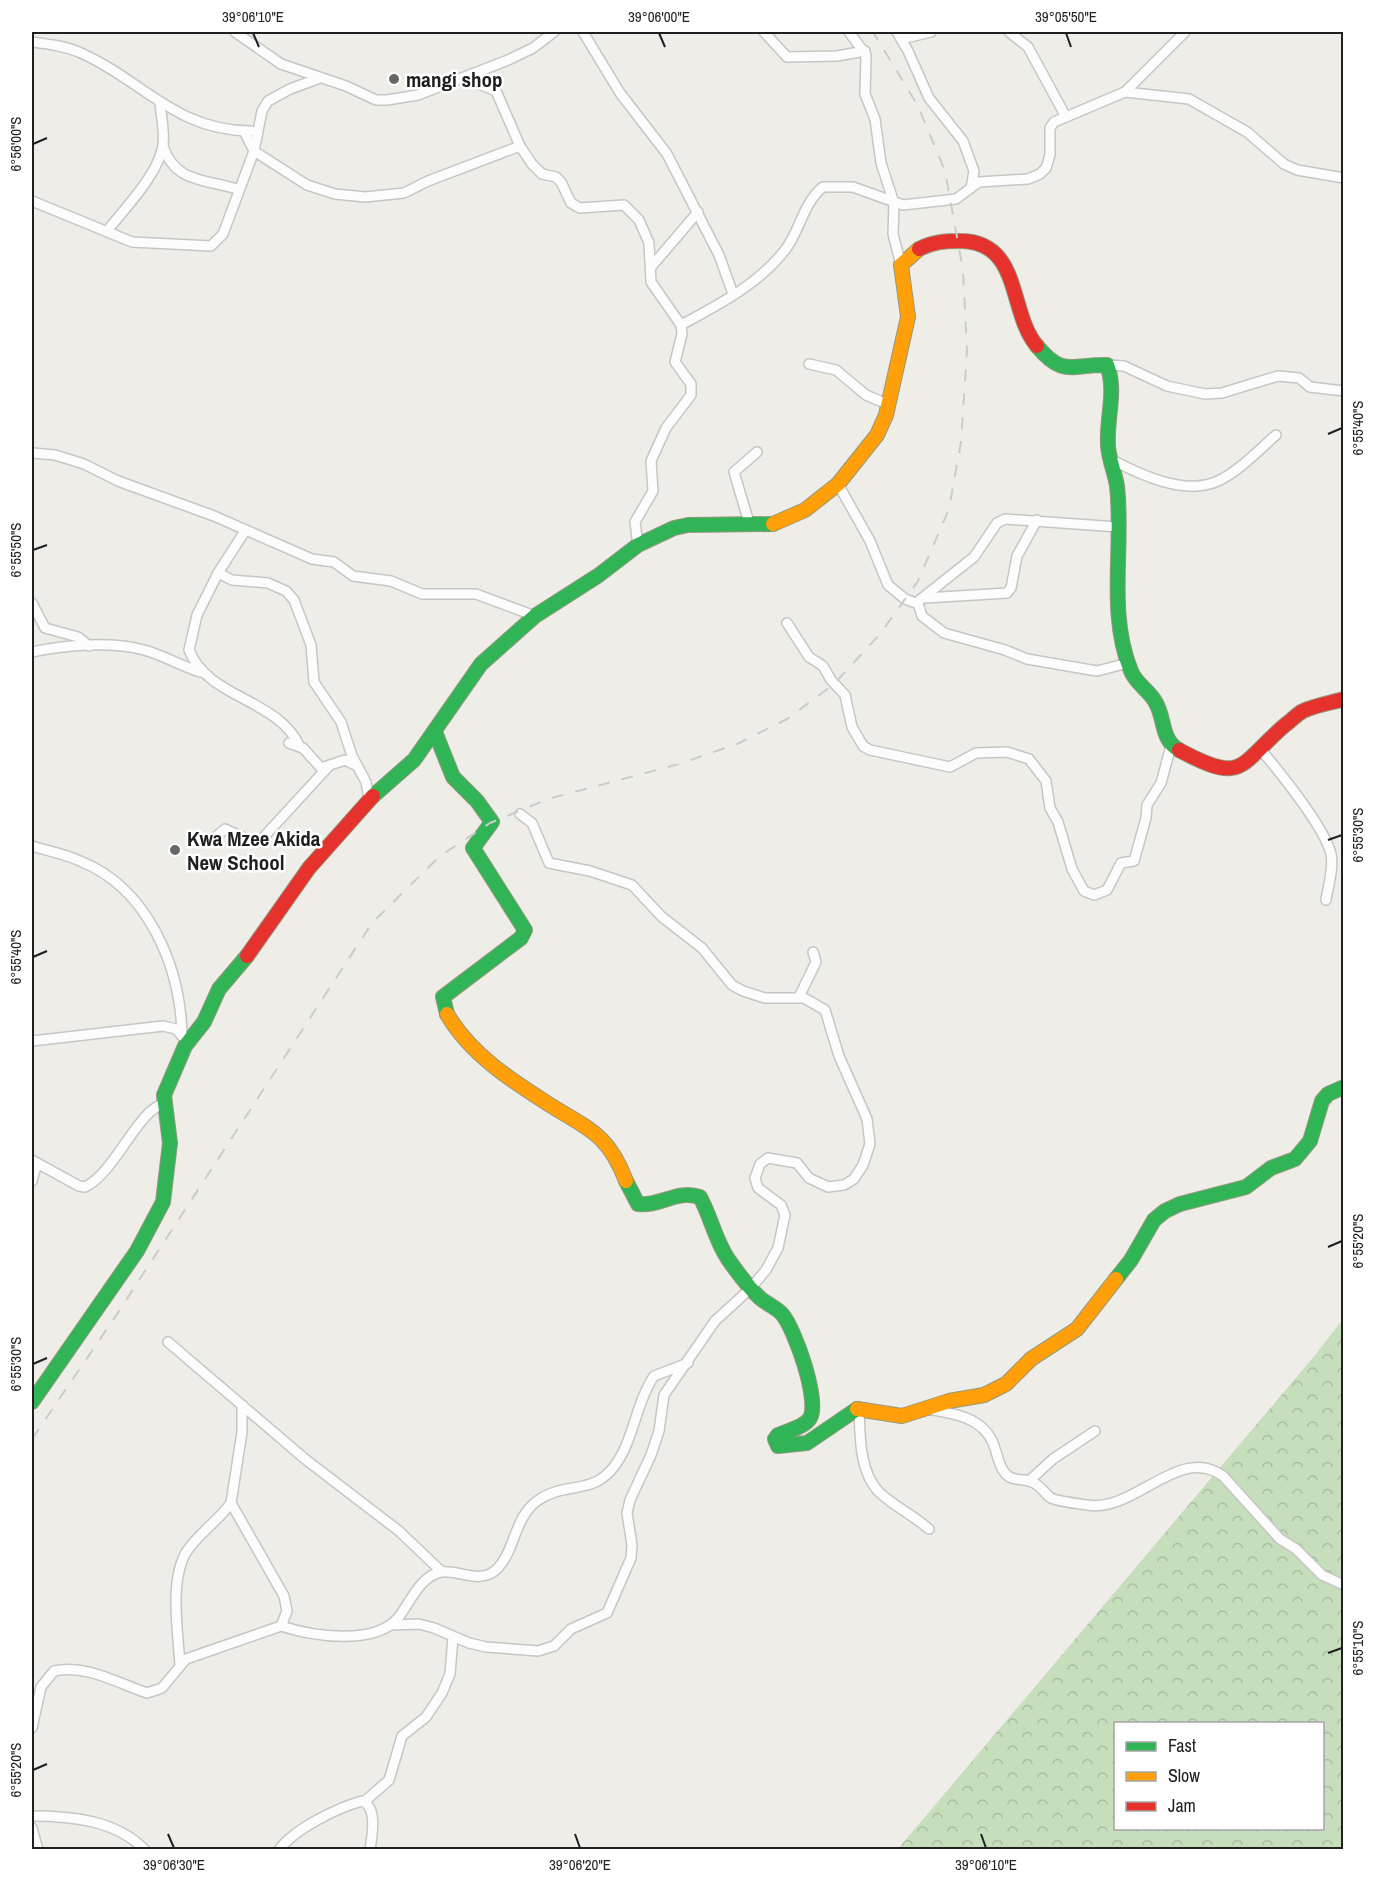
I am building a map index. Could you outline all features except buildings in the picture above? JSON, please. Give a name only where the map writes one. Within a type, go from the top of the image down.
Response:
[{"type":"street","points":[[43,43],[45,32]]},
{"type":"street","points":[[234,32],[281,64],[346,86],[376,99],[387,100],[418,95],[465,78],[533,48],[554,32]]},
{"type":"street","points":[[583,32],[620,93],[667,153],[719,255],[733,294]]},
{"type":"street","points":[[764,32],[787,57],[837,56],[865,51]]},
{"type":"street","points":[[32,1402],[137,1251],[163,1202],[170,1143],[165,1104],[166,1087],[184,1040],[204,1022],[219,989],[254,948],[309,868],[369,799],[414,760],[481,664],[535,616],[599,575],[638,545],[674,528],[688,525],[773,524],[792,517],[818,502],[838,484],[877,435],[886,415],[908,317],[902,265],[893,234],[894,203],[881,163],[875,119],[866,94],[868,60],[865,51],[849,32]]},
{"type":"street","points":[[931,32],[899,35],[929,98],[963,141],[974,171],[971,188]]},
{"type":"street","points":[[1010,32],[1028,47],[1066,117]]},
{"type":"street","points":[[681,325],[753,282],[786,250],[807,209],[823,187],[854,187],[874,192],[894,203],[940,202],[956,199],[979,182],[1029,179],[1040,174],[1046,168],[1050,155],[1050,128],[1054,122],[1125,92],[1185,32]]},
{"type":"street","points":[[32,42],[81,53],[160,103],[190,119],[244,131],[256,131]]},
{"type":"street","points":[[32,201],[132,242],[212,246],[223,234],[237,189],[254,151],[256,131],[262,111],[268,101],[320,78]]},
{"type":"street","points":[[465,78],[496,91],[520,146],[537,170],[561,182],[575,207],[619,204],[630,208],[647,237],[651,282],[681,325],[682,334],[675,362],[691,384],[691,395],[666,428],[651,461],[653,491],[635,522],[638,545]]},
{"type":"street","points":[[1125,92],[1195,101],[1247,132],[1284,164],[1297,170],[1344,178]]},
{"type":"street","points":[[160,103],[163,146],[171,165],[179,173],[237,189]]},
{"type":"street","points":[[244,131],[254,151],[307,185],[334,194],[365,197],[404,193],[428,180],[520,146]]},
{"type":"street","points":[[107,231],[149,175],[163,146]]},
{"type":"street","points":[[651,267],[698,212]]},
{"type":"street","points":[[902,265],[908,255],[936,242],[960,239],[997,252],[1011,274],[1022,320],[1034,342],[1046,358],[1058,367],[1072,371],[1097,364],[1124,366],[1167,386],[1205,394],[1221,393],[1263,379],[1284,376],[1299,378],[1310,387],[1344,391]]},
{"type":"street","points":[[809,364],[836,369],[866,395],[887,404]]},
{"type":"street","points":[[1107,365],[1112,379],[1108,432],[1117,486],[1119,624],[1128,663],[1139,684],[1157,704],[1161,723],[1171,746],[1205,764],[1225,768],[1241,766],[1250,761],[1302,711],[1344,699]]},
{"type":"street","points":[[1112,460],[1158,481],[1173,484],[1210,484],[1249,459],[1276,435]]},
{"type":"street","points":[[750,526],[734,472],[757,452]]},
{"type":"street","points":[[32,453],[55,455],[84,464],[118,481],[214,516],[312,559],[334,562],[359,578],[392,581],[423,594],[476,594],[535,616]]},
{"type":"street","points":[[838,484],[874,549],[888,585],[905,599],[922,601],[1007,593],[1011,588],[1017,556],[1037,520]]},
{"type":"street","points":[[1118,527],[1005,519],[997,523],[974,557],[922,601],[922,616],[944,633],[1005,650],[1027,659],[1097,671],[1128,663]]},
{"type":"street","points":[[202,673],[189,650],[197,615],[218,573],[245,531]]},
{"type":"street","points":[[218,573],[232,580],[268,583],[290,594],[310,645],[314,682],[341,722],[357,766],[366,782],[369,799]]},
{"type":"street","points":[[32,603],[45,628],[78,637],[89,646]]},
{"type":"street","points":[[787,623],[809,657],[823,666],[831,680],[845,695],[855,738],[870,750],[950,767],[981,753],[1007,752],[1033,762],[1046,781],[1050,807],[1058,822],[1075,876],[1088,894],[1094,895],[1107,890],[1121,863],[1131,863],[1135,858],[1146,818],[1147,805],[1161,783],[1171,746]]},
{"type":"street","points":[[32,652],[67,646],[142,649],[202,673],[269,714],[293,734],[300,747],[317,766],[321,768],[345,760],[357,766]]},
{"type":"street","points":[[435,732],[453,777],[477,801],[492,822],[475,844],[475,854],[501,887],[525,930],[521,938],[443,997],[445,1009],[456,1028],[477,1053],[554,1107],[590,1127],[614,1153],[638,1203],[646,1205],[669,1195],[700,1197],[708,1212],[713,1232],[733,1266],[751,1288],[776,1308],[788,1324],[803,1360],[813,1400],[811,1417],[807,1423],[778,1435],[775,1443],[786,1446],[813,1443],[841,1418],[859,1408],[896,1416],[995,1391],[1011,1380],[1043,1350],[1069,1337],[1131,1260],[1154,1220],[1165,1211],[1180,1204],[1245,1187],[1271,1168],[1295,1159],[1310,1141],[1322,1101],[1328,1094],[1344,1088]]},
{"type":"street","points":[[289,744],[300,747]]},
{"type":"street","points":[[1261,750],[1296,794],[1328,847],[1331,864],[1326,900]]},
{"type":"street","points":[[212,840],[225,829],[258,843],[329,766]]},
{"type":"street","points":[[32,1728],[41,1687],[54,1671],[72,1669],[96,1674],[147,1693],[162,1688],[180,1665],[200,1652],[280,1626],[322,1636],[349,1636],[391,1625],[419,1624],[486,1647],[547,1650],[571,1629],[607,1613],[631,1558],[628,1506],[659,1431],[664,1395],[715,1321],[751,1288],[766,1270],[778,1248],[785,1215],[781,1205],[758,1188],[755,1178],[760,1164],[768,1158],[796,1163],[809,1178],[828,1187],[843,1185],[854,1179],[863,1165],[870,1144],[867,1119],[839,1056],[828,1016],[821,1005],[799,998],[759,997],[732,986],[702,948],[662,916],[632,885],[590,871],[549,863],[532,823],[520,814]]},
{"type":"street","points":[[32,846],[81,861],[103,873],[142,908],[151,921],[169,961],[176,985],[184,1040]]},
{"type":"street","points":[[799,998],[816,962],[813,952]]},
{"type":"street","points":[[32,1041],[163,1026],[176,1029],[184,1040]]},
{"type":"street","points":[[32,1181],[34,1161],[78,1186],[85,1187],[105,1170],[152,1109],[165,1104]]},
{"type":"street","points":[[168,1342],[305,1459],[399,1531],[442,1572],[470,1577],[493,1572],[504,1557],[522,1516],[531,1506],[563,1489],[590,1486],[602,1481],[617,1463],[640,1401],[654,1376],[688,1363]]},
{"type":"street","points":[[180,1665],[177,1581],[180,1565],[188,1550],[231,1503],[242,1432],[242,1405]]},
{"type":"street","points":[[859,1408],[860,1438],[870,1479],[879,1492],[929,1529]]},
{"type":"street","points":[[925,1409],[956,1415],[979,1424],[993,1443],[1005,1473],[1013,1479],[1029,1481],[1053,1500],[1091,1506],[1135,1495],[1180,1470],[1198,1468],[1214,1470],[1223,1476],[1280,1539],[1296,1549],[1322,1575],[1344,1585]]},
{"type":"street","points":[[1029,1481],[1053,1459],[1095,1431]]},
{"type":"street","points":[[231,1503],[284,1596],[287,1611],[280,1626]]},
{"type":"street","points":[[391,1625],[419,1588],[442,1572]]},
{"type":"street","points":[[279,1850],[286,1840],[330,1815],[365,1802],[389,1780],[402,1736],[426,1717],[442,1693],[450,1674],[453,1636]]},
{"type":"street","points":[[365,1802],[372,1818],[370,1850]]},
{"type":"street","points":[[32,1816],[76,1817],[99,1823],[128,1835],[145,1850]]},
{"type":"street","points":[[32,1828],[38,1850]]},
{"type":"green space","points":[[1343,1319],[1343,1849],[897,1850],[1316,1354]]},
{"type":"railway","points":[[32,1439],[117,1314],[372,923],[440,856],[490,823],[548,799],[679,764],[737,744],[787,719],[834,684],[880,634],[918,581],[949,509],[961,442],[967,351],[963,270],[945,171],[918,106],[873,32]]},
{"type":"traffic: fast","points":[[1037,346],[1046,356],[1062,366],[1107,365],[1111,385],[1108,446],[1117,486],[1119,509],[1118,603],[1124,649],[1133,676],[1153,699],[1159,709],[1169,741],[1179,750]]},
{"type":"traffic: fast","points":[[373,796],[414,760],[481,664],[535,616],[599,575],[638,545],[674,528],[688,525],[773,524]]},
{"type":"traffic: fast","points":[[435,732],[453,777],[477,801],[492,822],[473,848],[525,930],[521,938],[443,997],[447,1014]]},
{"type":"traffic: fast","points":[[32,1402],[137,1251],[163,1202],[170,1143],[164,1095],[185,1046],[204,1022],[219,989],[247,956]]},
{"type":"traffic: fast","points":[[1116,1279],[1131,1260],[1154,1220],[1165,1211],[1180,1204],[1246,1187],[1271,1168],[1295,1159],[1310,1141],[1322,1101],[1328,1094],[1344,1087]]},
{"type":"traffic: fast","points":[[626,1181],[638,1204],[654,1203],[684,1195],[700,1197],[728,1259],[752,1290],[780,1312],[787,1322],[805,1365],[812,1397],[812,1409],[808,1421],[778,1435],[775,1439],[778,1446],[807,1443],[857,1409]]},
{"type":"traffic: slow","points":[[773,524],[805,510],[838,484],[877,435],[886,415],[908,317],[901,265],[919,249]]},
{"type":"traffic: slow","points":[[447,1014],[467,1042],[493,1066],[587,1128],[605,1143],[626,1181]]},
{"type":"traffic: slow","points":[[857,1409],[902,1416],[949,1401],[984,1395],[1006,1384],[1031,1359],[1077,1329],[1116,1279]]},
{"type":"traffic: jam","points":[[919,249],[939,242],[960,241],[980,244],[994,253],[1004,265],[1021,315],[1037,346]]},
{"type":"traffic: jam","points":[[1179,750],[1216,767],[1239,766],[1301,712],[1344,699]]},
{"type":"traffic: jam","points":[[247,956],[309,868],[373,796]]},
{"type":"place","name":"mangi shop","points":[[394,79]]},
{"type":"place","name":"Kwa Mzee Akida New School","points":[[175,850]]}]
